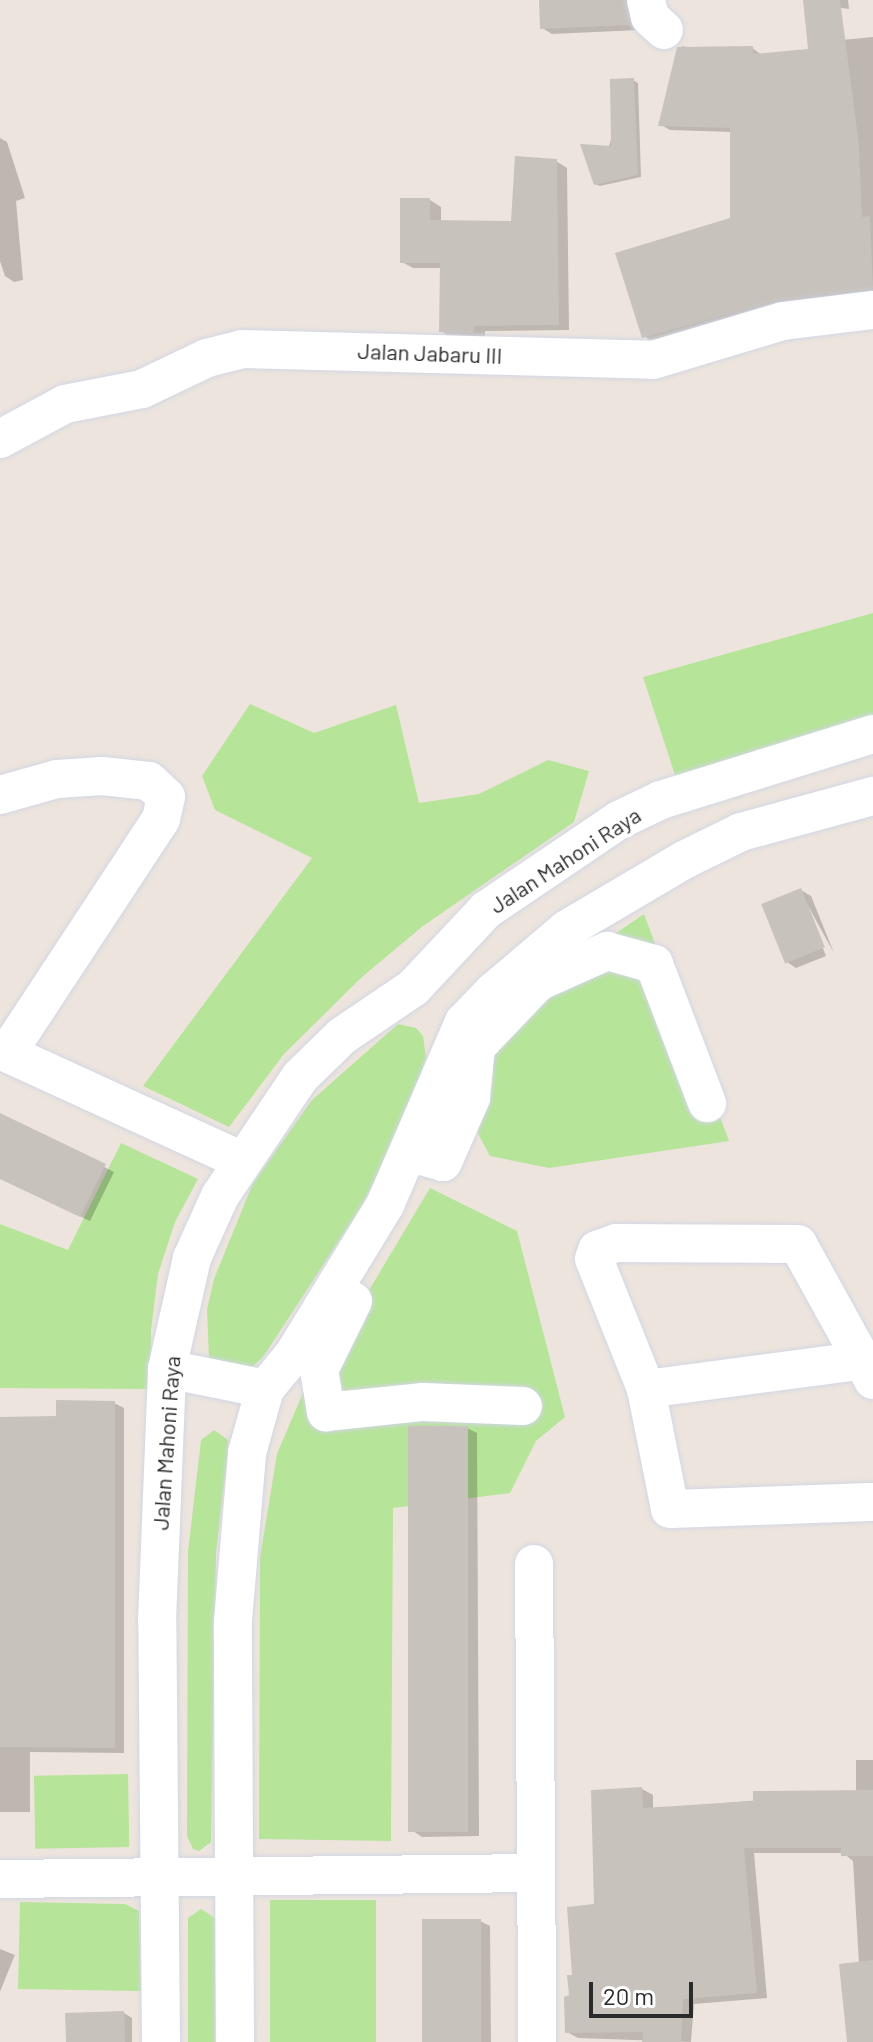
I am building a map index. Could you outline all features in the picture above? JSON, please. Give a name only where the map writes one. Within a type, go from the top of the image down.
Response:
[{"type":"street","name":"Jalan Jabaru III","points":[[2,427],[65,404],[142,389],[207,358],[242,349],[653,360],[783,321],[873,310]]},
{"type":"street","name":"Jalan Mahoni Raya","points":[[161,2042],[157,1621],[167,1369],[192,1258],[242,1161],[300,1077],[342,1036],[413,988],[486,910],[619,820],[718,778],[873,734]]},
{"type":"street","points":[[0,795],[57,779],[102,776],[149,781],[166,797],[161,819],[4,1051],[242,1161]]},
{"type":"street","points":[[523,1406],[423,1402],[326,1412],[319,1370],[427,1157],[464,1022],[567,929],[686,859],[741,832],[873,796]]},
{"type":"street","points":[[235,2042],[233,1621],[247,1453],[265,1389],[471,1098],[476,1047],[538,982],[607,951],[654,964],[707,1103]]},
{"type":"street","points":[[413,988],[464,1022]]},
{"type":"street","points":[[646,1389],[866,1371],[798,1244],[604,1245],[594,1259],[646,1389],[670,1509],[873,1502]]},
{"type":"street","points":[[167,1369],[265,1389]]},
{"type":"street","points":[[534,1564],[537,2042]]},
{"type":"street","points":[[0,1879],[536,1873]]},
{"type":"green space","points":[[873,613],[873,715],[677,781],[643,677]]},
{"type":"green space","points":[[250,704],[314,733],[396,705],[419,803],[479,794],[548,760],[589,771],[574,822],[423,926],[362,977],[284,1054],[229,1127],[143,1086],[312,858],[215,810],[202,776]]},
{"type":"green space","points":[[644,914],[729,1141],[549,1168],[490,1156],[466,1111],[483,1043],[546,981]]},
{"type":"green space","points":[[398,1024],[416,1028],[423,1036],[426,1058],[408,1109],[363,1204],[263,1357],[249,1370],[209,1360],[207,1309],[214,1279],[253,1183],[312,1100]]},
{"type":"green space","points":[[121,1143],[198,1179],[175,1222],[158,1274],[151,1330],[151,1389],[0,1388],[0,1224],[68,1250]]},
{"type":"green space","points":[[430,1188],[517,1231],[565,1417],[536,1441],[510,1493],[393,1508],[391,1841],[259,1839],[260,1558],[277,1454],[308,1381],[359,1307]]},
{"type":"green space","points":[[214,1430],[228,1440],[228,1450],[216,1553],[211,1842],[199,1851],[193,1849],[187,1836],[188,1552],[201,1440]]},
{"type":"green space","points":[[128,1774],[129,1847],[35,1849],[34,1776]]},
{"type":"green space","points":[[270,1900],[376,1900],[376,2042],[270,2042]]},
{"type":"green space","points":[[20,1902],[125,1904],[139,1911],[141,1991],[18,1989]]},
{"type":"green space","points":[[201,1909],[215,1918],[215,2042],[188,2042],[188,1918]]},
{"type":"building","points":[[539,0],[625,0],[630,25],[540,29]]},
{"type":"building","points":[[803,0],[840,0],[859,145],[862,217],[870,216],[873,288],[777,300],[642,338],[615,253],[730,218],[730,128],[658,126],[677,47],[753,46],[753,54],[808,49]]},
{"type":"building","points":[[634,78],[638,175],[594,185],[580,144],[611,146],[610,79]]},
{"type":"building","points":[[515,156],[557,159],[559,325],[474,326],[474,333],[439,332],[440,263],[400,263],[400,198],[430,198],[430,220],[511,221]]},
{"type":"building","points":[[801,888],[825,947],[785,963],[761,904]]},
{"type":"building","points":[[0,1113],[106,1164],[80,1217],[0,1179]]},
{"type":"building","points":[[56,1400],[115,1401],[115,1748],[0,1747],[0,1417],[56,1416]]},
{"type":"building","points":[[408,1426],[468,1426],[468,1832],[408,1832]]},
{"type":"building","points":[[642,1787],[643,1808],[753,1801],[753,1791],[873,1790],[873,1856],[841,1856],[841,1848],[744,1848],[757,1993],[683,1999],[681,2042],[642,2042],[643,2032],[565,2033],[564,1997],[569,1995],[567,1975],[572,1975],[567,1907],[594,1904],[591,1790]]},
{"type":"building","points":[[422,1919],[481,1919],[481,2042],[422,2042]]},
{"type":"building","points":[[873,1960],[873,2042],[847,2042],[839,1964]]},
{"type":"building","points":[[124,2011],[125,2042],[66,2042],[65,2013]]}]
